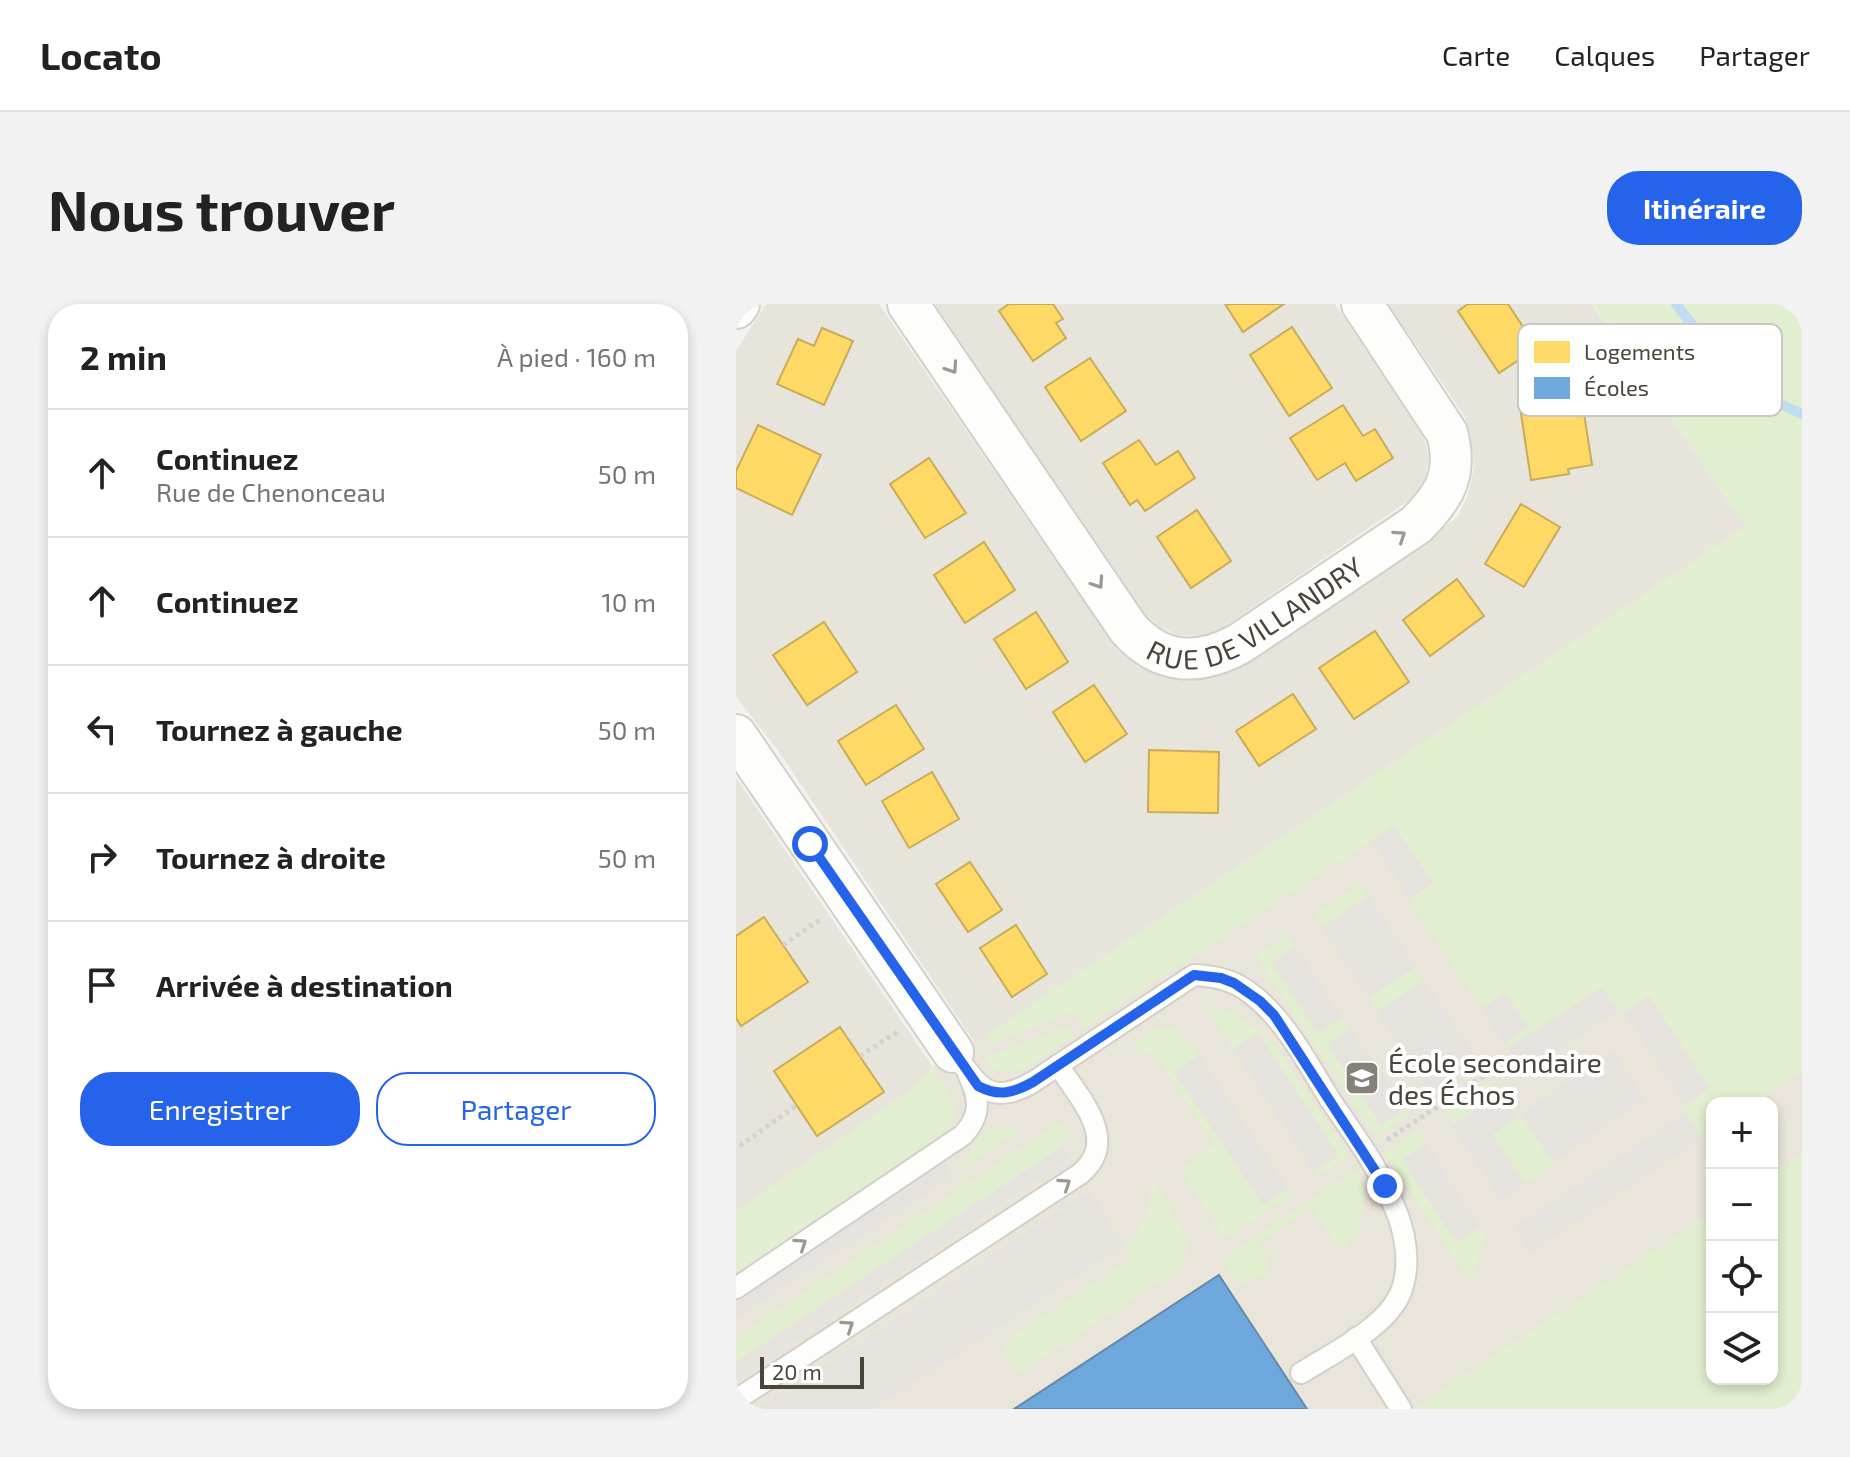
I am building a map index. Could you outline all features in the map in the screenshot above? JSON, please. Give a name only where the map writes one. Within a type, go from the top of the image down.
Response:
[{"type":"street","name":"RUE DE VILLANDRY","points":[[908,304],[1128,628],[1140,642],[1153,650],[1189,660],[1223,653],[1252,635],[1416,525],[1434,507],[1445,489],[1451,470],[1452,451],[1447,433],[1362,304]]},
{"type":"street","points":[[736,735],[961,1064]]},
{"type":"lane","points":[[961,1064],[978,1086],[989,1091],[1008,1093],[1023,1088],[1194,975],[1221,978],[1246,990],[1274,1015],[1366,1154],[1395,1206],[1404,1240],[1406,1270],[1398,1300],[1378,1322],[1301,1373]]},
{"type":"lane","points":[[736,1288],[963,1135],[978,1112],[977,1094],[961,1064]]},
{"type":"lane","points":[[736,1400],[1086,1169],[1098,1149],[1098,1131],[1058,1065]]},
{"type":"lane","points":[[1356,1338],[1401,1409]]},
{"type":"path","points":[[783,945],[828,914]]},
{"type":"path","points":[[860,1056],[904,1028]]},
{"type":"path","points":[[1366,1154],[1500,1065]]},
{"type":"path","points":[[740,1146],[797,1105]]},
{"type":"shaded area","points":[[766,304],[879,304],[1118,651],[1140,668],[1162,677],[1208,677],[1235,669],[1458,516],[1468,495],[1474,468],[1471,438],[1464,415],[1388,304],[1592,304],[1606,324],[1518,324],[1518,416],[1670,416],[1746,526],[975,1043],[777,749],[736,697],[736,351]]},
{"type":"shaded area","points":[[935,304],[1335,304],[1422,432],[1429,458],[1424,483],[1408,501],[1224,627],[1205,636],[1177,635],[1159,626],[1141,611]]},
{"type":"shaded area","name":"École secondaire des Échos","points":[[1406,754],[1802,1038],[1802,1409],[736,1409],[736,1211],[911,1090],[933,1067],[985,1036]]},
{"type":"shaded area","points":[[736,778],[933,1067],[911,1090],[736,1211]]},
{"type":"shaded area","points":[[1394,826],[1433,883],[1410,899],[1371,841]]},
{"type":"shaded area","points":[[1369,896],[1416,967],[1368,998],[1321,928]]},
{"type":"shaded area","points":[[1296,947],[1342,1017],[1318,1033],[1272,963]]},
{"type":"shaded area","points":[[1425,981],[1478,1060],[1429,1091],[1376,1012]]},
{"type":"shaded area","points":[[1602,987],[1618,1011],[1525,1073],[1508,1048]]},
{"type":"shaded area","points":[[1505,993],[1528,1027],[1504,1043],[1481,1009]]},
{"type":"shaded area","points":[[1649,996],[1709,1088],[1685,1105],[1624,1012]]},
{"type":"shaded area","points":[[1351,1029],[1404,1109],[1381,1125],[1327,1044]]},
{"type":"shaded area","points":[[1258,1033],[1339,1155],[1314,1171],[1233,1049]]},
{"type":"shaded area","points":[[1614,1051],[1646,1099],[1553,1162],[1521,1114]]},
{"type":"shaded area","points":[[1199,1055],[1288,1188],[1263,1205],[1174,1072]]},
{"type":"shaded area","points":[[736,1061],[794,1142],[756,1169],[764,1178],[736,1198]]},
{"type":"shaded area","points":[[1500,1094],[1516,1119],[1492,1135],[1525,1184],[1501,1199],[1452,1126]]},
{"type":"shaded area","points":[[1685,1112],[1702,1138],[1530,1253],[1513,1228]]},
{"type":"shaded area","points":[[1426,1144],[1480,1226],[1456,1242],[1402,1160]]},
{"type":"shaded area","points":[[1064,1145],[1072,1157],[736,1379],[736,1362]]},
{"type":"shaded area","points":[[944,1164],[952,1176],[736,1319],[736,1301]]},
{"type":"shaded area","points":[[1090,1191],[1124,1245],[873,1409],[758,1409]]},
{"type":"green space","points":[[1593,304],[1802,304],[1802,1072],[1764,1097],[1706,1097],[1706,1135],[1702,1138],[1684,1108],[1709,1088],[1649,996],[1624,1012],[1618,1011],[1602,987],[1507,1047],[1507,1041],[1528,1027],[1505,994],[1485,1007],[1479,1005],[1411,903],[1410,899],[1433,883],[1394,826],[1083,1029],[1072,1012],[989,1045],[985,1036],[1746,526],[1670,416],[1782,416],[1782,324],[1607,324]]},
{"type":"green space","points":[[1357,885],[1362,887],[1366,898],[1325,926],[1316,916],[1317,912]]},
{"type":"green space","points":[[1288,936],[1293,943],[1292,949],[1272,963],[1318,1032],[1340,1018],[1344,1019],[1348,1031],[1328,1045],[1381,1125],[1404,1111],[1408,1113],[1380,1135],[1374,1135],[1256,957],[1282,937]]},
{"type":"green space","points":[[1413,968],[1422,978],[1421,982],[1381,1010],[1375,1008],[1371,999],[1373,995]]},
{"type":"green space","points":[[1207,1004],[1234,1014],[1272,1040],[1349,1156],[1317,1177],[1314,1171],[1338,1154],[1258,1033],[1233,1049]]},
{"type":"green space","points":[[1067,1027],[1074,1036],[1041,1059],[1016,1071],[1004,1072],[993,1068],[984,1058]]},
{"type":"green space","points":[[1173,1028],[1187,1038],[1199,1055],[1174,1072],[1263,1204],[1288,1188],[1292,1194],[1230,1236],[1223,1236],[1180,1169],[1215,1145],[1152,1051],[1141,1058],[1132,1044],[1156,1029]]},
{"type":"green space","points":[[933,1067],[954,1106],[948,1131],[736,1273],[736,1211],[911,1090]]},
{"type":"green space","points":[[1488,1083],[1492,1084],[1497,1096],[1455,1124],[1446,1113],[1447,1109]]},
{"type":"green space","points":[[1516,1119],[1524,1119],[1553,1162],[1552,1166],[1525,1184],[1492,1134]]},
{"type":"green space","points":[[1060,1122],[1067,1135],[1064,1145],[736,1362],[736,1338]]},
{"type":"green space","points":[[993,1127],[1024,1127],[962,1169],[978,1139]]},
{"type":"green space","points":[[1414,1131],[1420,1133],[1425,1145],[1403,1160],[1457,1241],[1481,1228],[1487,1236],[1470,1282],[1384,1152]]},
{"type":"green space","points":[[1802,1153],[1802,1409],[1413,1409],[1706,1216],[1706,1385],[1778,1385],[1778,1169]]},
{"type":"green space","points":[[1357,1170],[1363,1192],[1363,1214],[1349,1243],[1340,1251],[1312,1207],[1259,1243],[1269,1264],[1267,1272],[1248,1284],[1237,1281],[1224,1263],[1226,1256]]},
{"type":"green space","points":[[1152,1178],[1186,1236],[1187,1247],[1181,1264],[1174,1272],[1020,1373],[1001,1343],[1132,1258],[1124,1245],[1140,1234],[1137,1230],[1149,1207]]},
{"type":"building: Logements","points":[[1009,304],[1053,304],[1063,319],[1056,323],[1066,338],[1033,361],[999,311]]},
{"type":"building: Logements","points":[[1225,304],[1284,304],[1243,332]]},
{"type":"building: Logements","points":[[1468,304],[1508,304],[1521,324],[1518,324],[1518,360],[1499,373],[1458,311]]},
{"type":"building: Logements","points":[[1292,327],[1332,388],[1289,416],[1250,355]]},
{"type":"building: Logements","points":[[822,328],[853,341],[824,405],[777,384],[798,339],[814,346]]},
{"type":"building: Logements","points":[[1090,358],[1126,411],[1081,441],[1045,387]]},
{"type":"building: Logements","points":[[1343,405],[1363,436],[1375,429],[1393,458],[1356,481],[1345,463],[1317,480],[1290,438]]},
{"type":"building: Logements","points":[[1521,416],[1584,416],[1592,465],[1568,469],[1569,474],[1531,480]]},
{"type":"building: Logements","points":[[758,425],[821,455],[792,515],[736,488],[736,471]]},
{"type":"building: Logements","points":[[1139,440],[1156,465],[1178,451],[1195,478],[1145,511],[1137,500],[1130,505],[1103,463]]},
{"type":"building: Logements","points":[[929,458],[966,513],[925,538],[890,484]]},
{"type":"building: Logements","points":[[1521,504],[1560,527],[1524,587],[1485,564]]},
{"type":"building: Logements","points":[[1197,510],[1231,561],[1191,588],[1157,537]]},
{"type":"building: Logements","points":[[984,542],[1015,590],[965,623],[934,575]]},
{"type":"building: Logements","points":[[1457,579],[1484,616],[1430,656],[1403,620]]},
{"type":"building: Logements","points":[[1036,612],[1068,662],[1026,689],[994,639]]},
{"type":"building: Logements","points":[[824,622],[857,672],[807,705],[773,655]]},
{"type":"building: Logements","points":[[1375,631],[1409,682],[1354,719],[1319,668]]},
{"type":"building: Logements","points":[[1094,685],[1127,734],[1085,762],[1053,712]]},
{"type":"building: Logements","points":[[1293,694],[1316,729],[1259,766],[1236,731]]},
{"type":"building: Logements","points":[[896,705],[924,749],[866,785],[838,741]]},
{"type":"building: Logements","points":[[1149,750],[1219,752],[1218,813],[1148,812]]},
{"type":"building: Logements","points":[[932,772],[959,819],[909,848],[882,801]]},
{"type":"building: Logements","points":[[970,862],[1002,910],[968,932],[936,884]]},
{"type":"building: Logements","points":[[764,917],[808,982],[741,1026],[736,1018],[736,936]]},
{"type":"building: Logements","points":[[1016,925],[1047,974],[1012,997],[980,948]]},
{"type":"building: Logements","points":[[840,1027],[884,1092],[817,1136],[774,1071]]},
{"type":"building: Écoles","points":[[1219,1275],[1307,1409],[1014,1409]]},
{"type":"waterway","points":[[1676,304],[1692,324]]},
{"type":"waterway","points":[[1782,405],[1802,414]]},
{"type":"place","name":"École secondaire des Échos","points":[[1362,1078]]},
{"type":"route","points":[[810,844],[978,1086],[996,1093],[1014,1092],[1194,975],[1221,978],[1246,990],[1274,1015],[1385,1186]]}]
